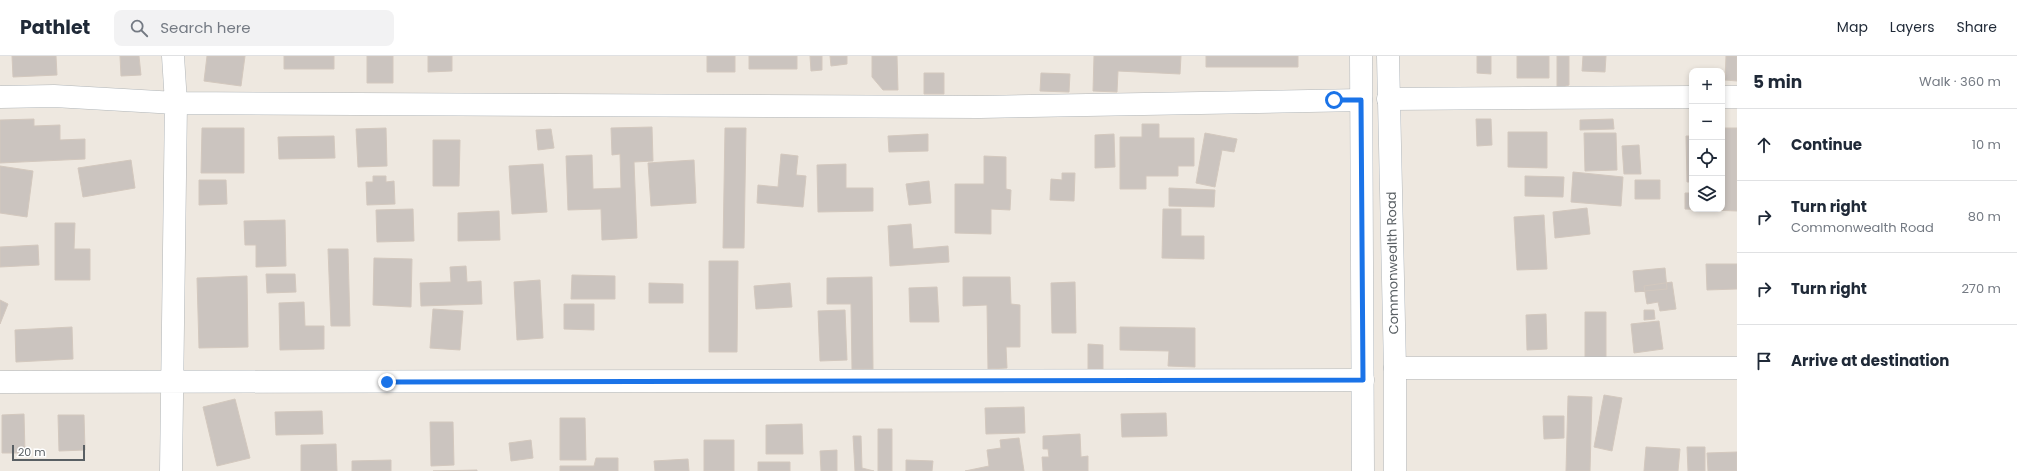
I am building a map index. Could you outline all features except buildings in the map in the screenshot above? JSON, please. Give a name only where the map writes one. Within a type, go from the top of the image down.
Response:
[{"type":"street","points":[[172,471],[176,103],[173,56]]},
{"type":"street","points":[[1361,56],[1363,471]]},
{"type":"street","name":"Commonwealth Road","points":[[1388,56],[1395,471]]},
{"type":"street","points":[[0,97],[54,96],[176,103],[980,107],[1361,100]]},
{"type":"street","points":[[1388,99],[1689,97]]},
{"type":"street","points":[[1725,97],[1737,97]]},
{"type":"street","points":[[1394,368],[1737,368]]},
{"type":"street","points":[[0,382],[1363,380]]},
{"type":"route","points":[[387,382],[1363,380],[1361,100],[1334,100]]}]
